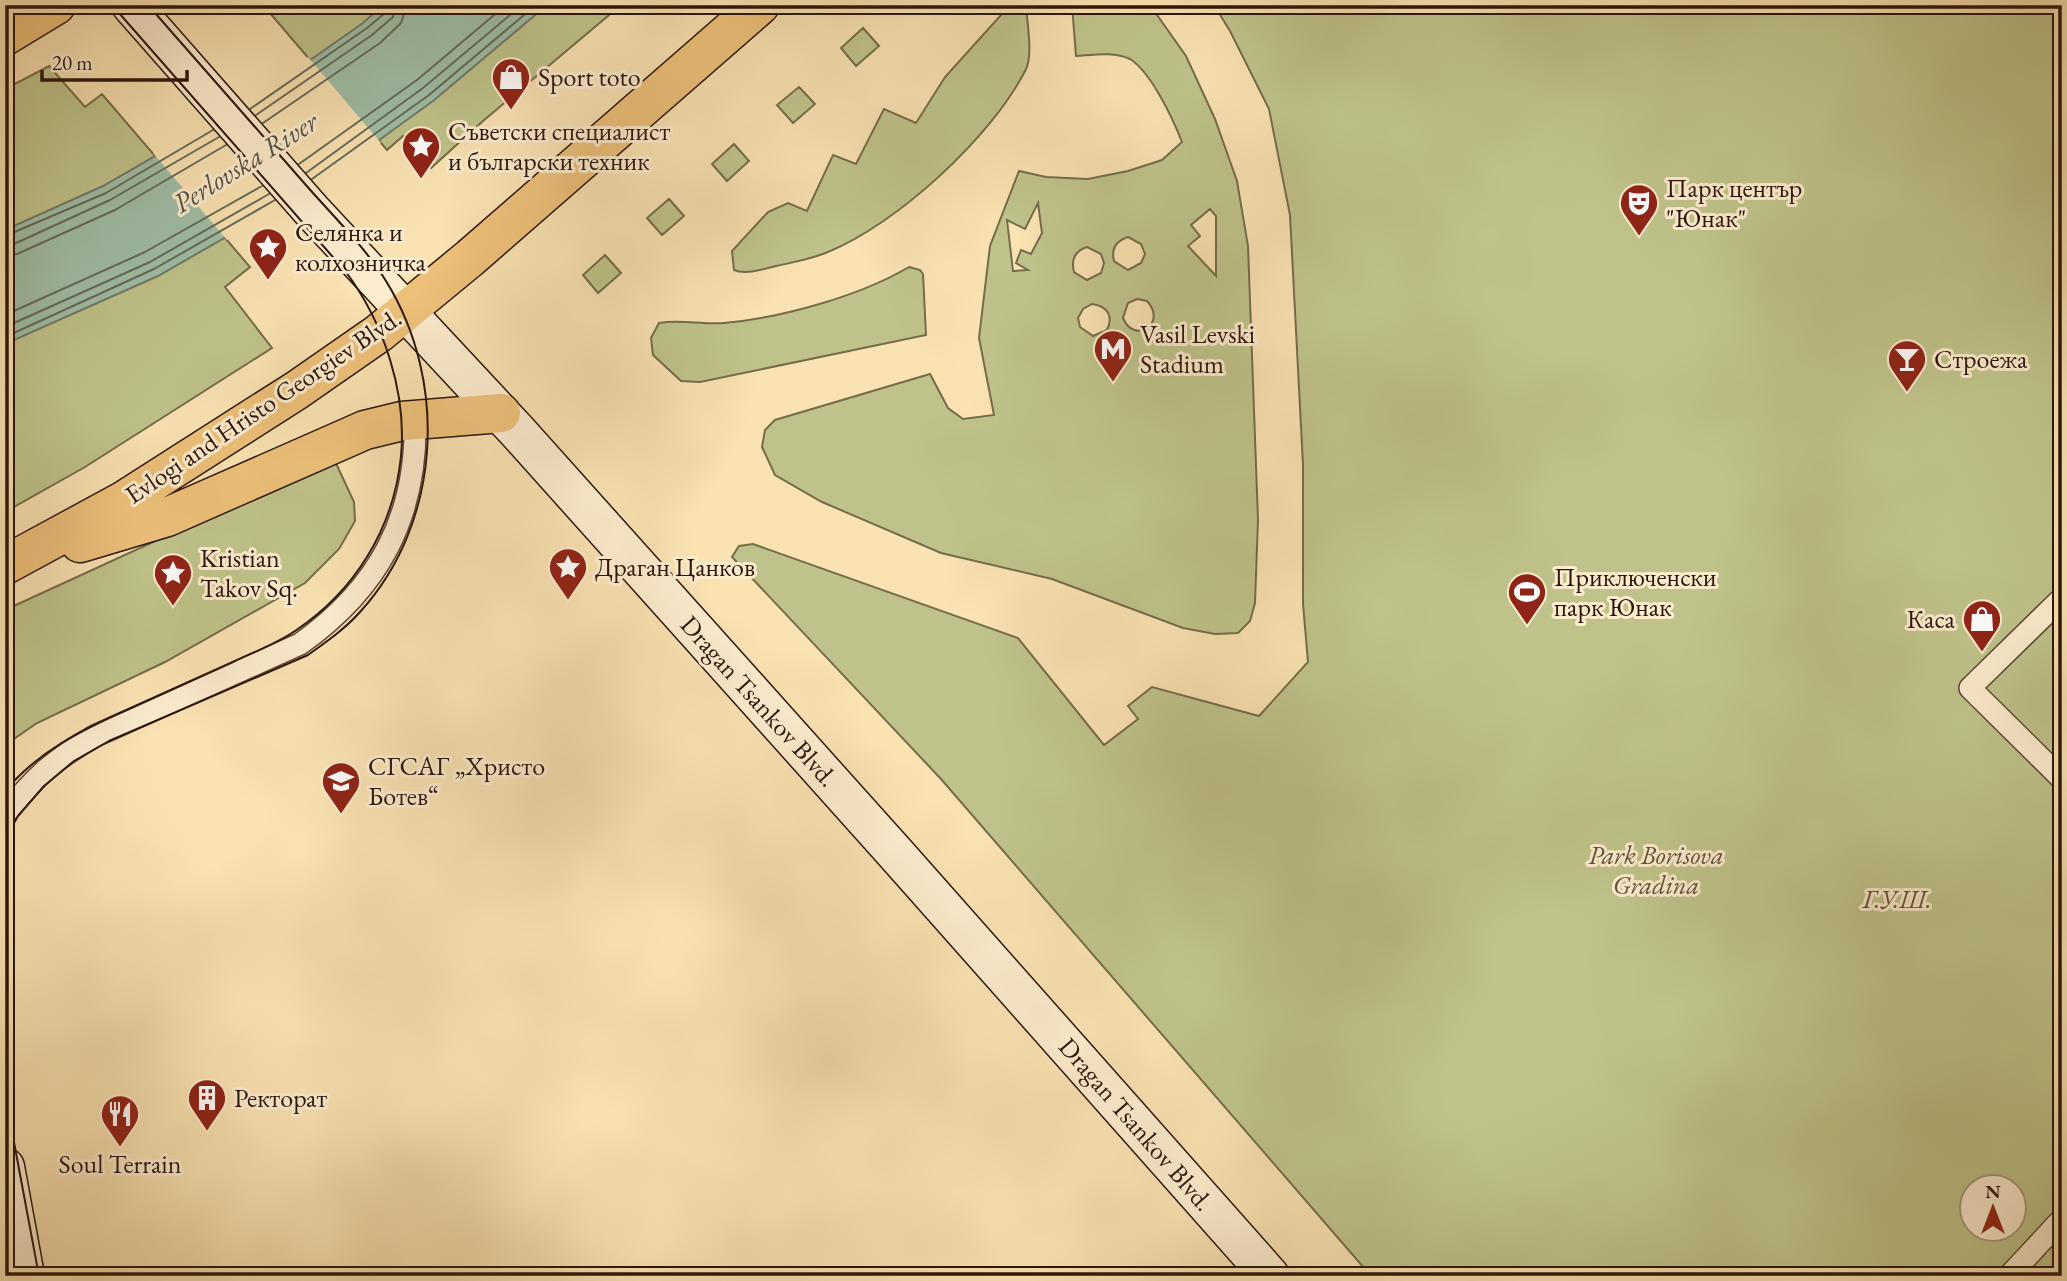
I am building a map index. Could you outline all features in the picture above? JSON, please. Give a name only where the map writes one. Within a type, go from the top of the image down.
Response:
[{"type":"main road","points":[[5,36],[57,5]]},
{"type":"main road","name":"Evlogi and Hristo Georgiev Blvd.","points":[[6,564],[134,494],[297,390],[406,312],[760,5]]},
{"type":"main road","points":[[6,564],[167,517],[365,430],[402,421],[501,413]]},
{"type":"street","name":"Dragan Tsankov Blvd.","points":[[131,5],[313,212],[501,413],[888,844],[1270,1276]]},
{"type":"street","points":[[5,1167],[25,1276]]},
{"type":"lane","points":[[5,814],[36,776],[64,754],[95,736],[300,644],[330,623],[366,583],[386,553],[397,527],[409,491],[415,420]]},
{"type":"lane","points":[[2062,598],[1970,688],[2062,779]]},
{"type":"lane","points":[[2009,1276],[2062,1219]]},
{"type":"green space","points":[[263,5],[621,5],[431,168],[403,136],[387,150]]},
{"type":"green space","points":[[1010,5],[1026,5],[1029,47],[1026,69],[991,122],[940,175],[883,221],[828,252],[755,271],[734,270],[732,251],[768,212],[788,203],[807,211],[833,155],[856,164],[884,109],[916,123],[945,77]]},
{"type":"green space","points":[[1072,5],[1150,5],[1186,56],[1215,119],[1237,181],[1248,246],[1258,520],[1255,603],[1250,621],[1238,633],[1215,634],[1183,628],[1052,579],[941,553],[822,502],[775,475],[762,447],[765,430],[775,420],[930,374],[948,408],[963,419],[994,415],[979,338],[990,246],[1019,171],[1046,177],[1088,179],[1128,171],[1162,160],[1182,142],[1160,97],[1138,65],[1117,55],[1076,56]],"holes":[[[1038,203],[1042,233],[1031,254],[1021,250],[1016,263],[1028,270],[1013,271],[1007,220],[1025,229]],[[1210,209],[1216,216],[1216,276],[1188,246],[1200,236],[1191,225]],[[1128,237],[1141,244],[1145,254],[1141,263],[1128,270],[1114,261],[1114,249],[1120,241]],[[1087,247],[1101,254],[1104,263],[1101,273],[1087,280],[1074,272],[1074,260],[1079,251]],[[1137,299],[1147,301],[1154,317],[1152,324],[1141,331],[1128,326],[1123,318],[1128,303]],[[1092,304],[1105,309],[1110,320],[1107,330],[1093,336],[1080,327],[1078,318],[1083,309]]]},
{"type":"green space","name":"Park Borisova Gradina","points":[[1214,5],[2062,5],[2062,1276],[1371,1276],[941,779],[732,557],[739,546],[753,544],[1018,638],[1104,745],[1138,719],[1128,706],[1152,687],[1259,716],[1308,662],[1303,604],[1303,465],[1290,215],[1269,109]]},
{"type":"green space","points":[[863,28],[879,46],[856,66],[841,48]]},
{"type":"green space","points":[[49,66],[85,107],[102,94],[250,267],[225,287],[272,348],[85,467],[5,512],[5,89]]},
{"type":"green space","points":[[799,87],[815,104],[793,123],[777,105]]},
{"type":"green space","points":[[734,144],[749,161],[727,181],[712,164]]},
{"type":"green space","points":[[669,199],[684,216],[662,235],[647,218]]},
{"type":"green space","points":[[605,255],[621,273],[598,293],[583,275]]},
{"type":"green space","points":[[909,267],[920,270],[923,274],[926,335],[700,382],[681,381],[653,355],[651,338],[659,323],[724,323],[795,311],[844,296]]},
{"type":"green space","points":[[334,459],[354,502],[355,521],[339,549],[305,583],[165,662],[37,723],[5,745],[5,610]]},
{"type":"water","name":"Perlovska River","points":[[383,5],[547,5],[433,101],[317,185],[158,276],[5,344],[5,230],[103,186],[259,96],[363,23]]},
{"type":"pier","points":[[308,57],[381,143],[318,188],[227,240],[153,153],[257,93]]},
{"type":"tram line","points":[[5,791],[18,777],[61,743],[273,644],[316,615],[336,597],[368,556],[390,508],[401,456],[402,432],[396,384],[382,336],[360,292],[346,272],[112,5]]},
{"type":"tram line","points":[[5,839],[18,816],[44,786],[74,761],[109,741],[308,655],[342,630],[360,612],[387,576],[407,537],[420,495],[427,451],[427,407],[420,363],[406,321],[386,281],[358,244],[148,5]]},
{"type":"tram line","points":[[5,1094],[39,1276]]},
{"type":"tram line","points":[[5,1247],[10,1276]]},
{"type":"place","name":"Sport toto","points":[[511,111]]},
{"type":"place","name":"Съветски специалист и български техник","points":[[421,180]]},
{"type":"place","name":"Парк център \"Юнак\"","points":[[1639,237]]},
{"type":"place","name":"Селянка и колхозничка","points":[[268,281]]},
{"type":"place","name":"Vasil Levski Stadium","points":[[1113,383]]},
{"type":"place","name":"Строежа","points":[[1907,393]]},
{"type":"place","name":"Драган Цанков","points":[[568,601]]},
{"type":"place","name":"Kristian Takov Sq.","points":[[173,607]]},
{"type":"place","name":"Приключенски парк Юнак","points":[[1527,626]]},
{"type":"place","name":"Каса","points":[[1982,653]]},
{"type":"place","name":"СГСАГ „Христо Ботев“","points":[[341,815]]},
{"type":"place","name":"Ректорат","points":[[207,1132]]},
{"type":"place","name":"Soul Terrain","points":[[120,1148]]},
{"type":"park label","name":"Г.У.Ш.","points":[[1897,899]]}]
